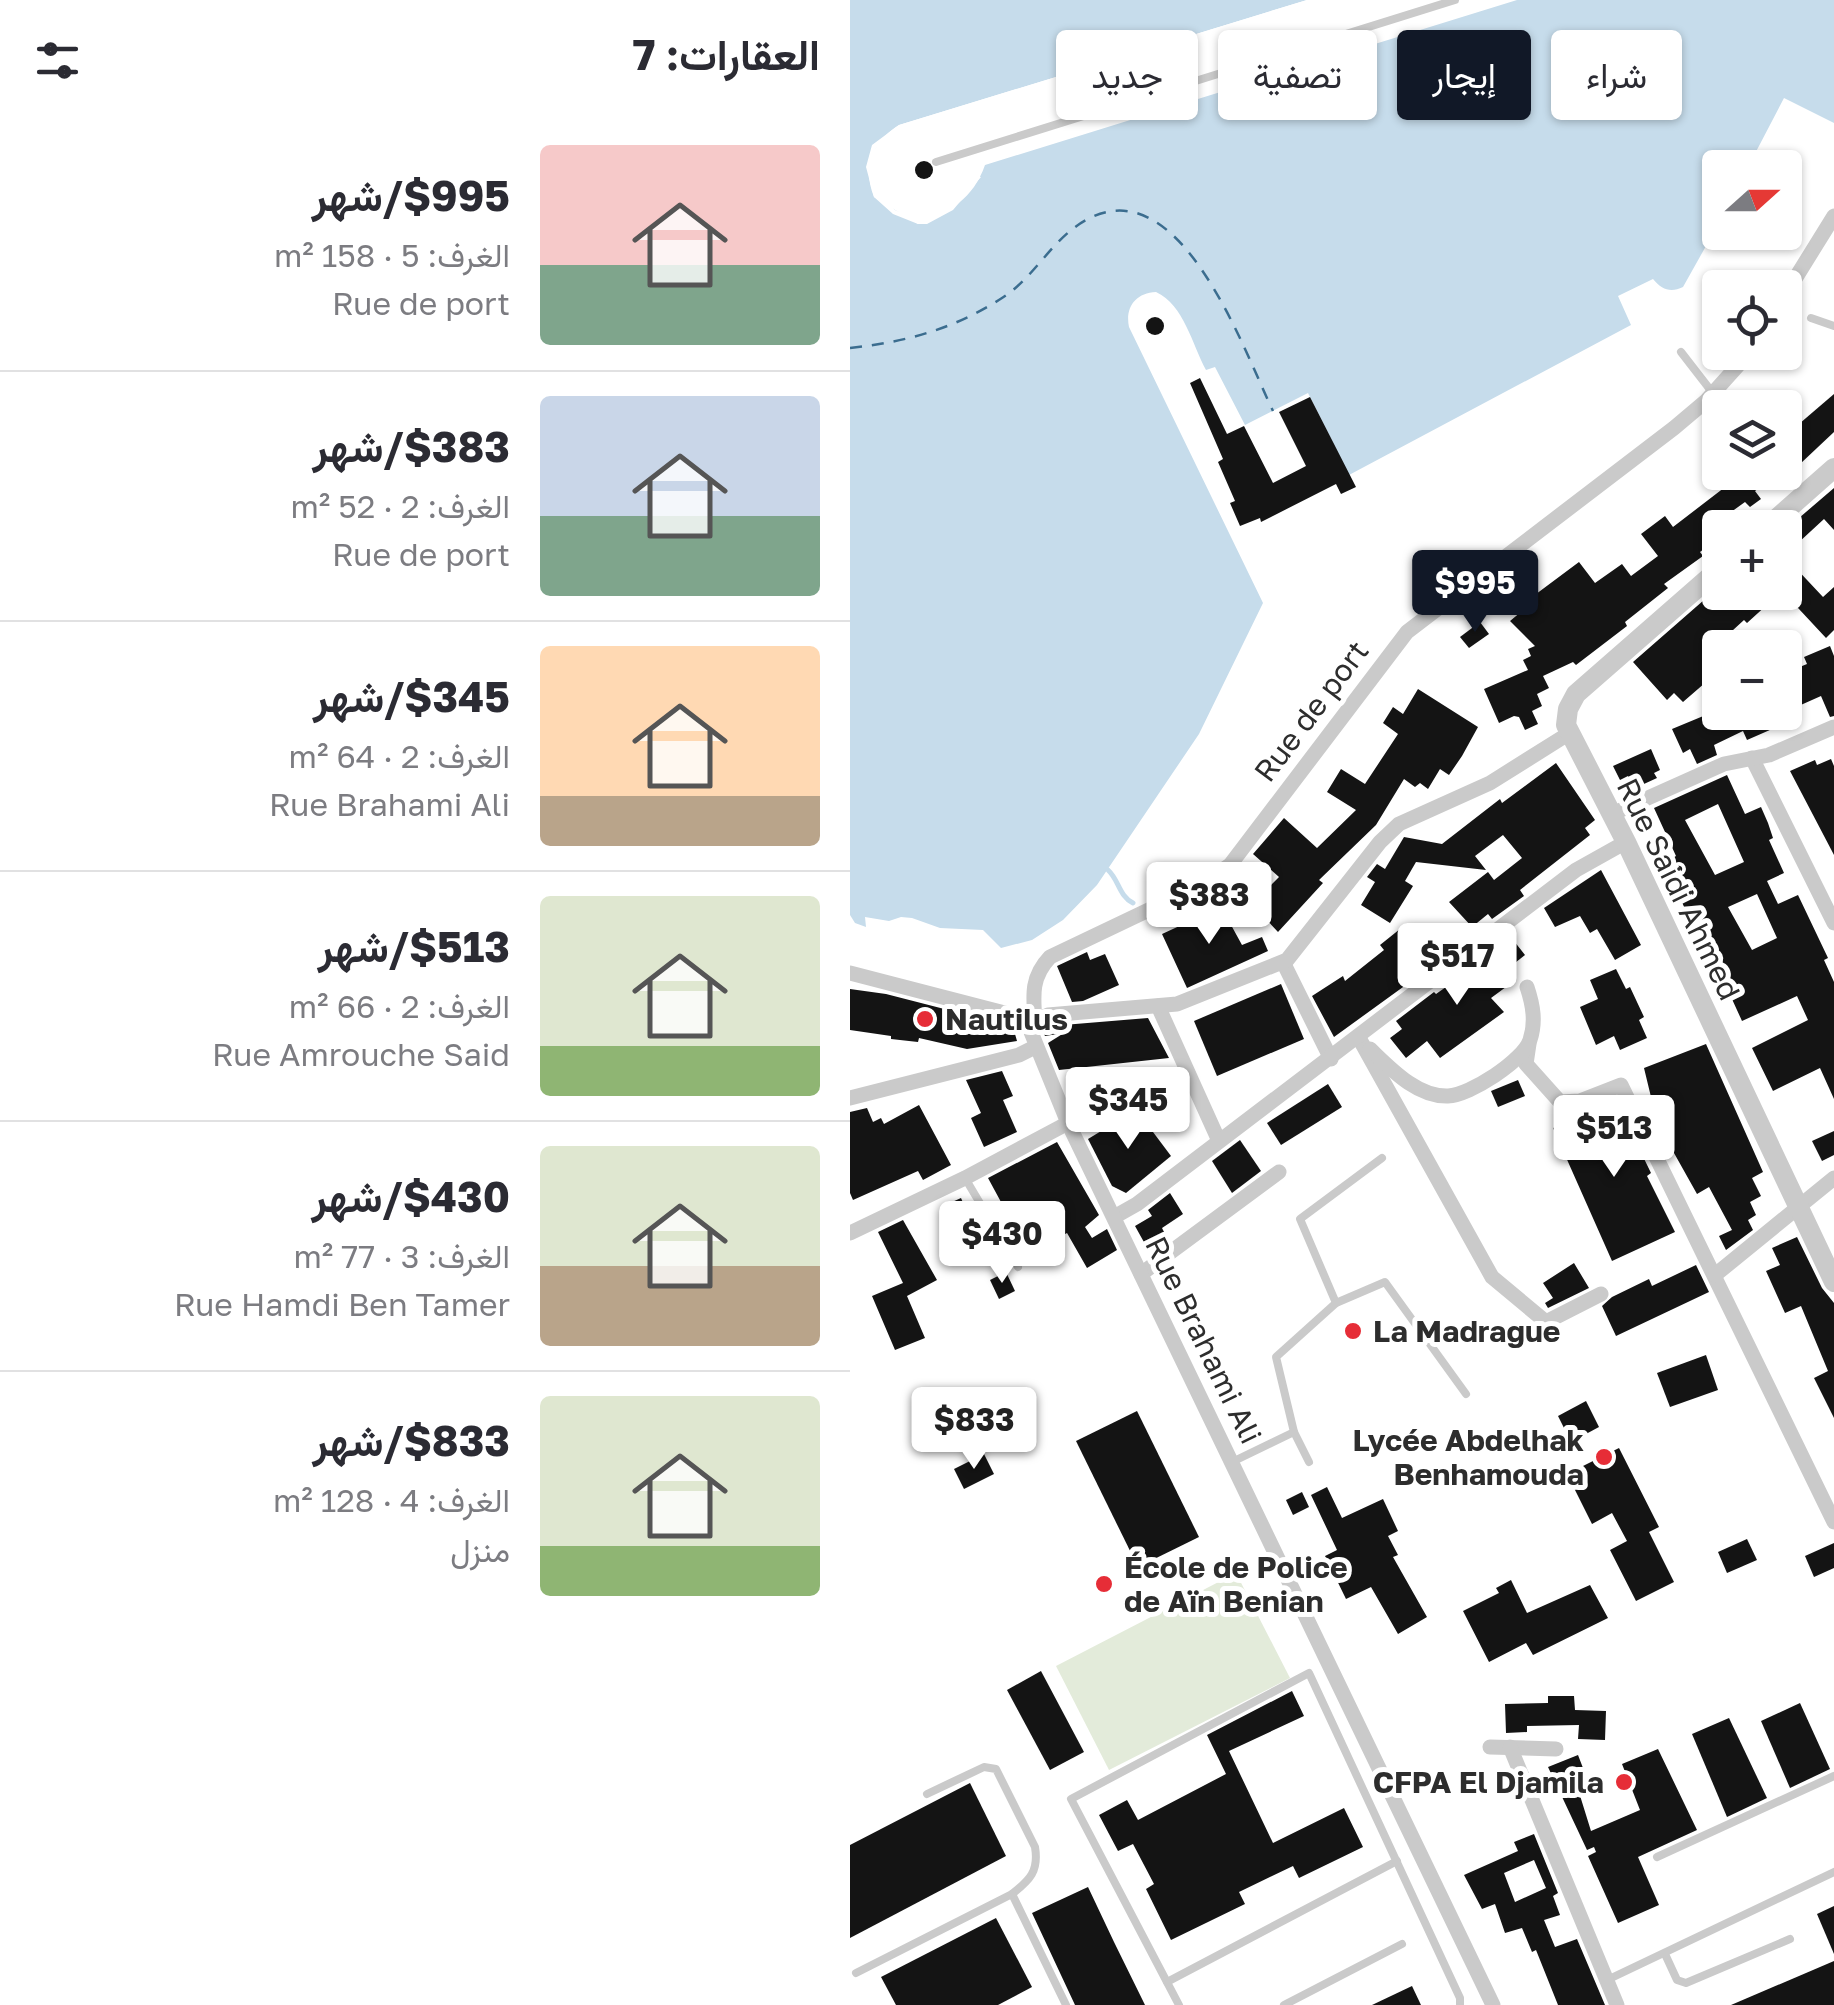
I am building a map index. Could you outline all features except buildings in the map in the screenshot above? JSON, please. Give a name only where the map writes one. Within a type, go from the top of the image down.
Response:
[{"type":"street","points":[[1801,270],[1834,216]]},
{"type":"street","name":"Rue de port","points":[[1717,390],[1734,370]]},
{"type":"street","name":"Rue de port","points":[[1035,1046],[1031,1032],[1035,1021],[1033,988],[1050,957],[1201,884],[1230,865],[1407,632],[1702,404]]},
{"type":"street","points":[[1786,510],[1834,468]]},
{"type":"street","points":[[850,973],[1035,1021],[1048,1015],[1177,1004],[1283,962],[1399,824],[1490,783],[1568,734],[1566,717],[1576,694],[1702,584]]},
{"type":"street","points":[[1612,814],[1724,764],[1769,755],[1834,727]]},
{"type":"street","name":"Rue Saidi Ahmed","points":[[1568,734],[1626,842],[1834,1282]]},
{"type":"street","points":[[1752,758],[1834,923]]},
{"type":"street","name":"Rue Brahami Ali","points":[[1493,2005],[1114,1217],[1359,1038],[1576,870],[1626,842]]},
{"type":"street","points":[[1283,962],[1330,1059]]},
{"type":"street","points":[[1527,987],[1534,1010],[1526,1064],[1560,1102],[1580,1101],[1621,1086],[1834,1522]]},
{"type":"street","points":[[1158,1006],[1219,1142]]},
{"type":"street","points":[[1359,1038],[1407,1084],[1448,1096],[1485,1084],[1529,1044]]},
{"type":"street","points":[[1359,1038],[1492,1278],[1546,1322],[1601,1294]]},
{"type":"street","points":[[850,1098],[1019,1054],[1035,1046],[1114,1217]]},
{"type":"street","points":[[850,1233],[1068,1123]]},
{"type":"street","points":[[1141,1274],[1279,1172]]},
{"type":"street","points":[[1715,1275],[1834,1178]]},
{"type":"street","points":[[1490,1747],[1556,1749]]},
{"type":"street","points":[[1510,1747],[1617,2005]]},
{"type":"lane","points":[[936,162],[1455,0]]},
{"type":"lane","points":[[1811,318],[1834,326]]},
{"type":"lane","points":[[1682,352],[1712,390]]},
{"type":"lane","points":[[1336,1303],[1300,1218],[1382,1158]]},
{"type":"lane","points":[[965,1178],[1018,1267]]},
{"type":"lane","points":[[1309,1462],[1294,1432],[1276,1358],[1336,1303],[1385,1282],[1466,1394]]},
{"type":"lane","points":[[1232,1462],[1294,1432]]},
{"type":"lane","points":[[1179,2005],[1071,1799],[1309,1673],[1460,2005]]},
{"type":"lane","points":[[856,1973],[1012,1894],[1032,1878],[1036,1847],[996,1769],[984,1767],[927,1794]]},
{"type":"lane","points":[[1656,1856],[1834,1776]]},
{"type":"lane","points":[[1167,1982],[1396,1861]]},
{"type":"lane","points":[[1607,1980],[1834,1872]]},
{"type":"lane","points":[[1012,1894],[1066,2005]]},
{"type":"lane","points":[[1666,1954],[1675,1977],[1686,1983],[1790,1939]]},
{"type":"lane","points":[[1284,2005],[1402,1944]]},
{"type":"green space","points":[[1236,1573],[1290,1678],[1109,1770],[1056,1666]]},
{"type":"water","points":[[850,0],[1307,0],[1198,33],[1198,30],[1056,30],[1056,77],[899,125],[882,139],[870,166],[874,197],[918,224],[959,203],[974,187],[985,165],[1130,120],[1198,120],[1198,99],[1218,93],[1218,120],[1377,120],[1377,43],[1397,37],[1397,120],[1531,120],[1531,30],[1420,30],[1517,0],[1834,0],[1834,123],[1784,98],[1757,150],[1702,150],[1704,250],[1683,287],[1667,289],[1653,279],[1618,296],[1631,325],[1349,475],[1308,393],[1245,425],[1215,367],[1206,370],[1174,306],[1156,292],[1137,299],[1129,314],[1129,327],[1263,603],[1199,734],[1097,885],[1063,920],[1032,940],[1001,948],[983,930],[940,928],[901,917],[889,921],[865,917],[866,927],[855,923],[850,915]]},
{"type":"pier","points":[[1312,0],[1308,5],[1198,39],[1198,33]]},
{"type":"pier","points":[[1056,77],[1056,82],[901,130],[876,148],[872,167],[879,195],[895,210],[911,217],[926,219],[950,207],[976,176],[981,177],[953,210],[927,224],[893,214],[874,197],[866,167],[872,145],[899,125]]},
{"type":"waterway","points":[[1108,870],[1133,903]]},
{"type":"ferry route","points":[[850,348],[910,338],[966,318],[1014,289],[1078,225],[1092,217],[1125,211],[1155,221],[1182,244],[1206,276],[1273,411]]},
{"type":"place","name":"Nautilus","points":[[925,1019]]},
{"type":"place","name":"La Madrague","points":[[1353,1331]]},
{"type":"place","name":"Lycée Abdelhak Benhamouda","points":[[1604,1457]]},
{"type":"place","name":"École de Police de Aïn Benian","points":[[1104,1584]]},
{"type":"place","name":"CFPA El Djamila","points":[[1624,1782]]}]
